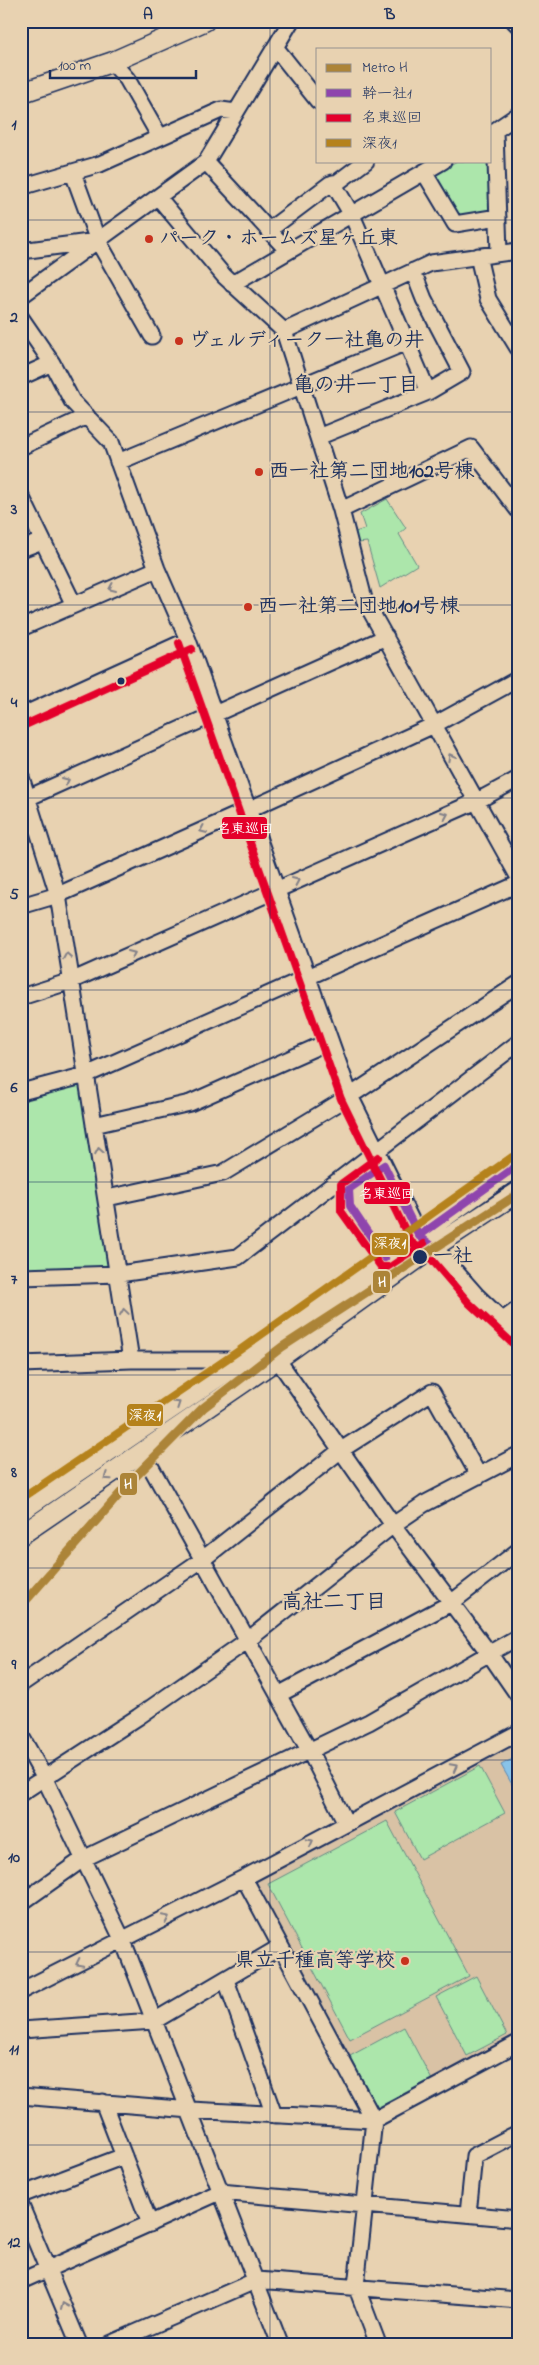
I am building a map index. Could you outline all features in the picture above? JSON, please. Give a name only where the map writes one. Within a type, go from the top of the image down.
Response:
[{"type":"main road","points":[[21,83],[84,60],[177,21]]},
{"type":"main road","points":[[21,93],[112,62],[205,21]]},
{"type":"main road","points":[[21,1511],[243,1360],[518,1165]]},
{"type":"main road","points":[[21,1535],[278,1359],[434,1247],[518,1192]]},
{"type":"street","points":[[21,296],[206,162],[291,21]]},
{"type":"street","points":[[514,21],[518,25]]},
{"type":"street","points":[[276,47],[316,98]]},
{"type":"street","points":[[112,62],[127,79],[160,137]]},
{"type":"street","points":[[21,187],[100,164],[221,110],[236,112]]},
{"type":"street","points":[[499,254],[493,133],[518,115]]},
{"type":"street","points":[[206,162],[288,251]]},
{"type":"street","points":[[269,230],[364,162]]},
{"type":"street","points":[[232,284],[441,162]]},
{"type":"street","points":[[424,172],[455,224],[498,217]]},
{"type":"street","points":[[73,173],[98,240],[152,336]]},
{"type":"street","points":[[333,183],[352,215],[428,392]]},
{"type":"street","points":[[158,196],[232,284],[284,331],[341,510],[364,598],[518,876]]},
{"type":"street","points":[[21,251],[98,240]]},
{"type":"street","points":[[284,331],[431,263],[518,251]]},
{"type":"street","points":[[478,256],[488,300],[518,348]]},
{"type":"street","points":[[318,437],[428,392],[462,372],[424,299],[413,271]]},
{"type":"street","points":[[21,318],[52,363],[72,401],[111,442],[157,568],[188,640],[350,1096],[419,1236],[434,1247],[477,1296],[518,1335]]},
{"type":"street","points":[[118,462],[407,342]]},
{"type":"street","points":[[21,377],[52,363]]},
{"type":"street","points":[[21,446],[87,416]]},
{"type":"street","points":[[341,510],[471,448],[518,510]]},
{"type":"street","points":[[21,496],[74,605]]},
{"type":"street","points":[[21,549],[42,541]]},
{"type":"street","points":[[21,628],[157,568]]},
{"type":"street","points":[[25,799],[386,636]]},
{"type":"street","points":[[21,716],[188,640]]},
{"type":"street","points":[[21,906],[58,895],[248,810],[434,724],[518,679]]},
{"type":"street","points":[[21,776],[25,799],[58,895],[131,1360]]},
{"type":"street","points":[[21,997],[71,981],[477,801],[518,778]]},
{"type":"street","points":[[21,1092],[86,1075],[518,884]]},
{"type":"street","points":[[107,1198],[223,1173],[350,1096],[518,984]]},
{"type":"street","points":[[94,1125],[190,1103],[330,1041]]},
{"type":"street","points":[[21,1277],[119,1274],[238,1257],[518,1043]]},
{"type":"street","points":[[503,1320],[518,1309]]},
{"type":"street","points":[[266,1343],[393,1525],[489,1653],[518,1695]]},
{"type":"street","points":[[21,1364],[131,1360],[243,1360]]},
{"type":"street","points":[[21,1684],[203,1559],[341,1450],[432,1392],[479,1476]]},
{"type":"street","points":[[143,1453],[309,1750],[346,1823]]},
{"type":"street","points":[[21,1793],[138,1716],[248,1640],[393,1525],[424,1504],[518,1455]]},
{"type":"street","points":[[278,1695],[451,1603],[518,1550]]},
{"type":"street","points":[[21,1903],[82,1859],[369,1722],[518,1637]]},
{"type":"street","points":[[21,1991],[123,1941],[518,1733]]},
{"type":"street","points":[[21,1736],[44,1777],[123,1941],[191,2110],[220,2192],[257,2280],[280,2344]]},
{"type":"street","points":[[244,1878],[374,2120],[356,2286],[378,2344]]},
{"type":"street","points":[[21,2030],[154,2021],[280,1947]]},
{"type":"street","points":[[226,1980],[274,2115]]},
{"type":"street","points":[[21,2096],[191,2110],[374,2120],[517,2045]]},
{"type":"street","points":[[103,2102],[150,2224]]},
{"type":"street","points":[[468,2214],[474,2156],[518,2133]]},
{"type":"street","points":[[21,2195],[124,2156]]},
{"type":"street","points":[[21,2281],[220,2192],[518,2219]]},
{"type":"street","points":[[21,2206],[80,2344]]},
{"type":"street","points":[[110,2344],[257,2280],[356,2286],[518,2300]]},
{"type":"shaded area","name":"県立千種高等学校","points":[[518,1739],[518,2039],[375,2113],[252,1879]]},
{"type":"green space","points":[[455,162],[490,162],[495,211],[454,219],[426,179]]},
{"type":"green space","points":[[387,499],[406,528],[399,534],[417,565],[380,588],[367,542],[358,543],[355,532],[365,529],[360,514]]},
{"type":"green space","points":[[80,1082],[112,1263],[107,1270],[21,1273],[21,1098]]},
{"type":"green space","points":[[480,1766],[505,1813],[420,1859],[395,1812]]},
{"type":"green space","points":[[387,1821],[469,1976],[350,2039],[268,1884]]},
{"type":"green space","points":[[476,1976],[507,2035],[467,2056],[436,1997]]},
{"type":"green space","points":[[404,2027],[432,2080],[378,2109],[350,2056]]},
{"type":"water","points":[[518,1756],[518,1795],[501,1765]]},
{"type":"metro line","name":"H","points":[[21,1606],[132,1480],[203,1408],[282,1347],[518,1194]]},
{"type":"transit line","name":"名東巡回","points":[[179,643],[341,1099],[411,1242],[427,1254],[469,1303],[511,1342]]},
{"type":"transit line","name":"名東巡回","points":[[25,725],[192,649]]},
{"type":"transit line","name":"名東巡回","points":[[378,1157],[341,1184],[341,1211],[381,1267],[390,1267],[424,1244]]},
{"type":"transit line","name":"深夜1","points":[[21,1499],[237,1352],[512,1157]]},
{"type":"transit line","name":"幹一社1","points":[[384,1165],[349,1189],[350,1206],[385,1258]]},
{"type":"transit line","name":"幹一社1","points":[[384,1165],[419,1236],[434,1247]]},
{"type":"transit line","name":"幹一社1","points":[[419,1236],[518,1165]]},
{"type":"place","name":"パーク・ホームズ星ヶ丘東","points":[[149,239]]},
{"type":"place","name":"ヴェルディーク一社亀の井","points":[[179,341]]},
{"type":"place","name":"西一社第二団地102号棟","points":[[259,472]]},
{"type":"place","name":"西一社第二団地101号棟","points":[[248,607]]},
{"type":"place","name":"一社","points":[[420,1257]]},
{"type":"place","name":"県立千種高等学校","points":[[405,1961]]},
{"type":"district","name":"亀の井一丁目","points":[[356,386]]},
{"type":"district","name":"高社二丁目","points":[[334,1603]]}]
